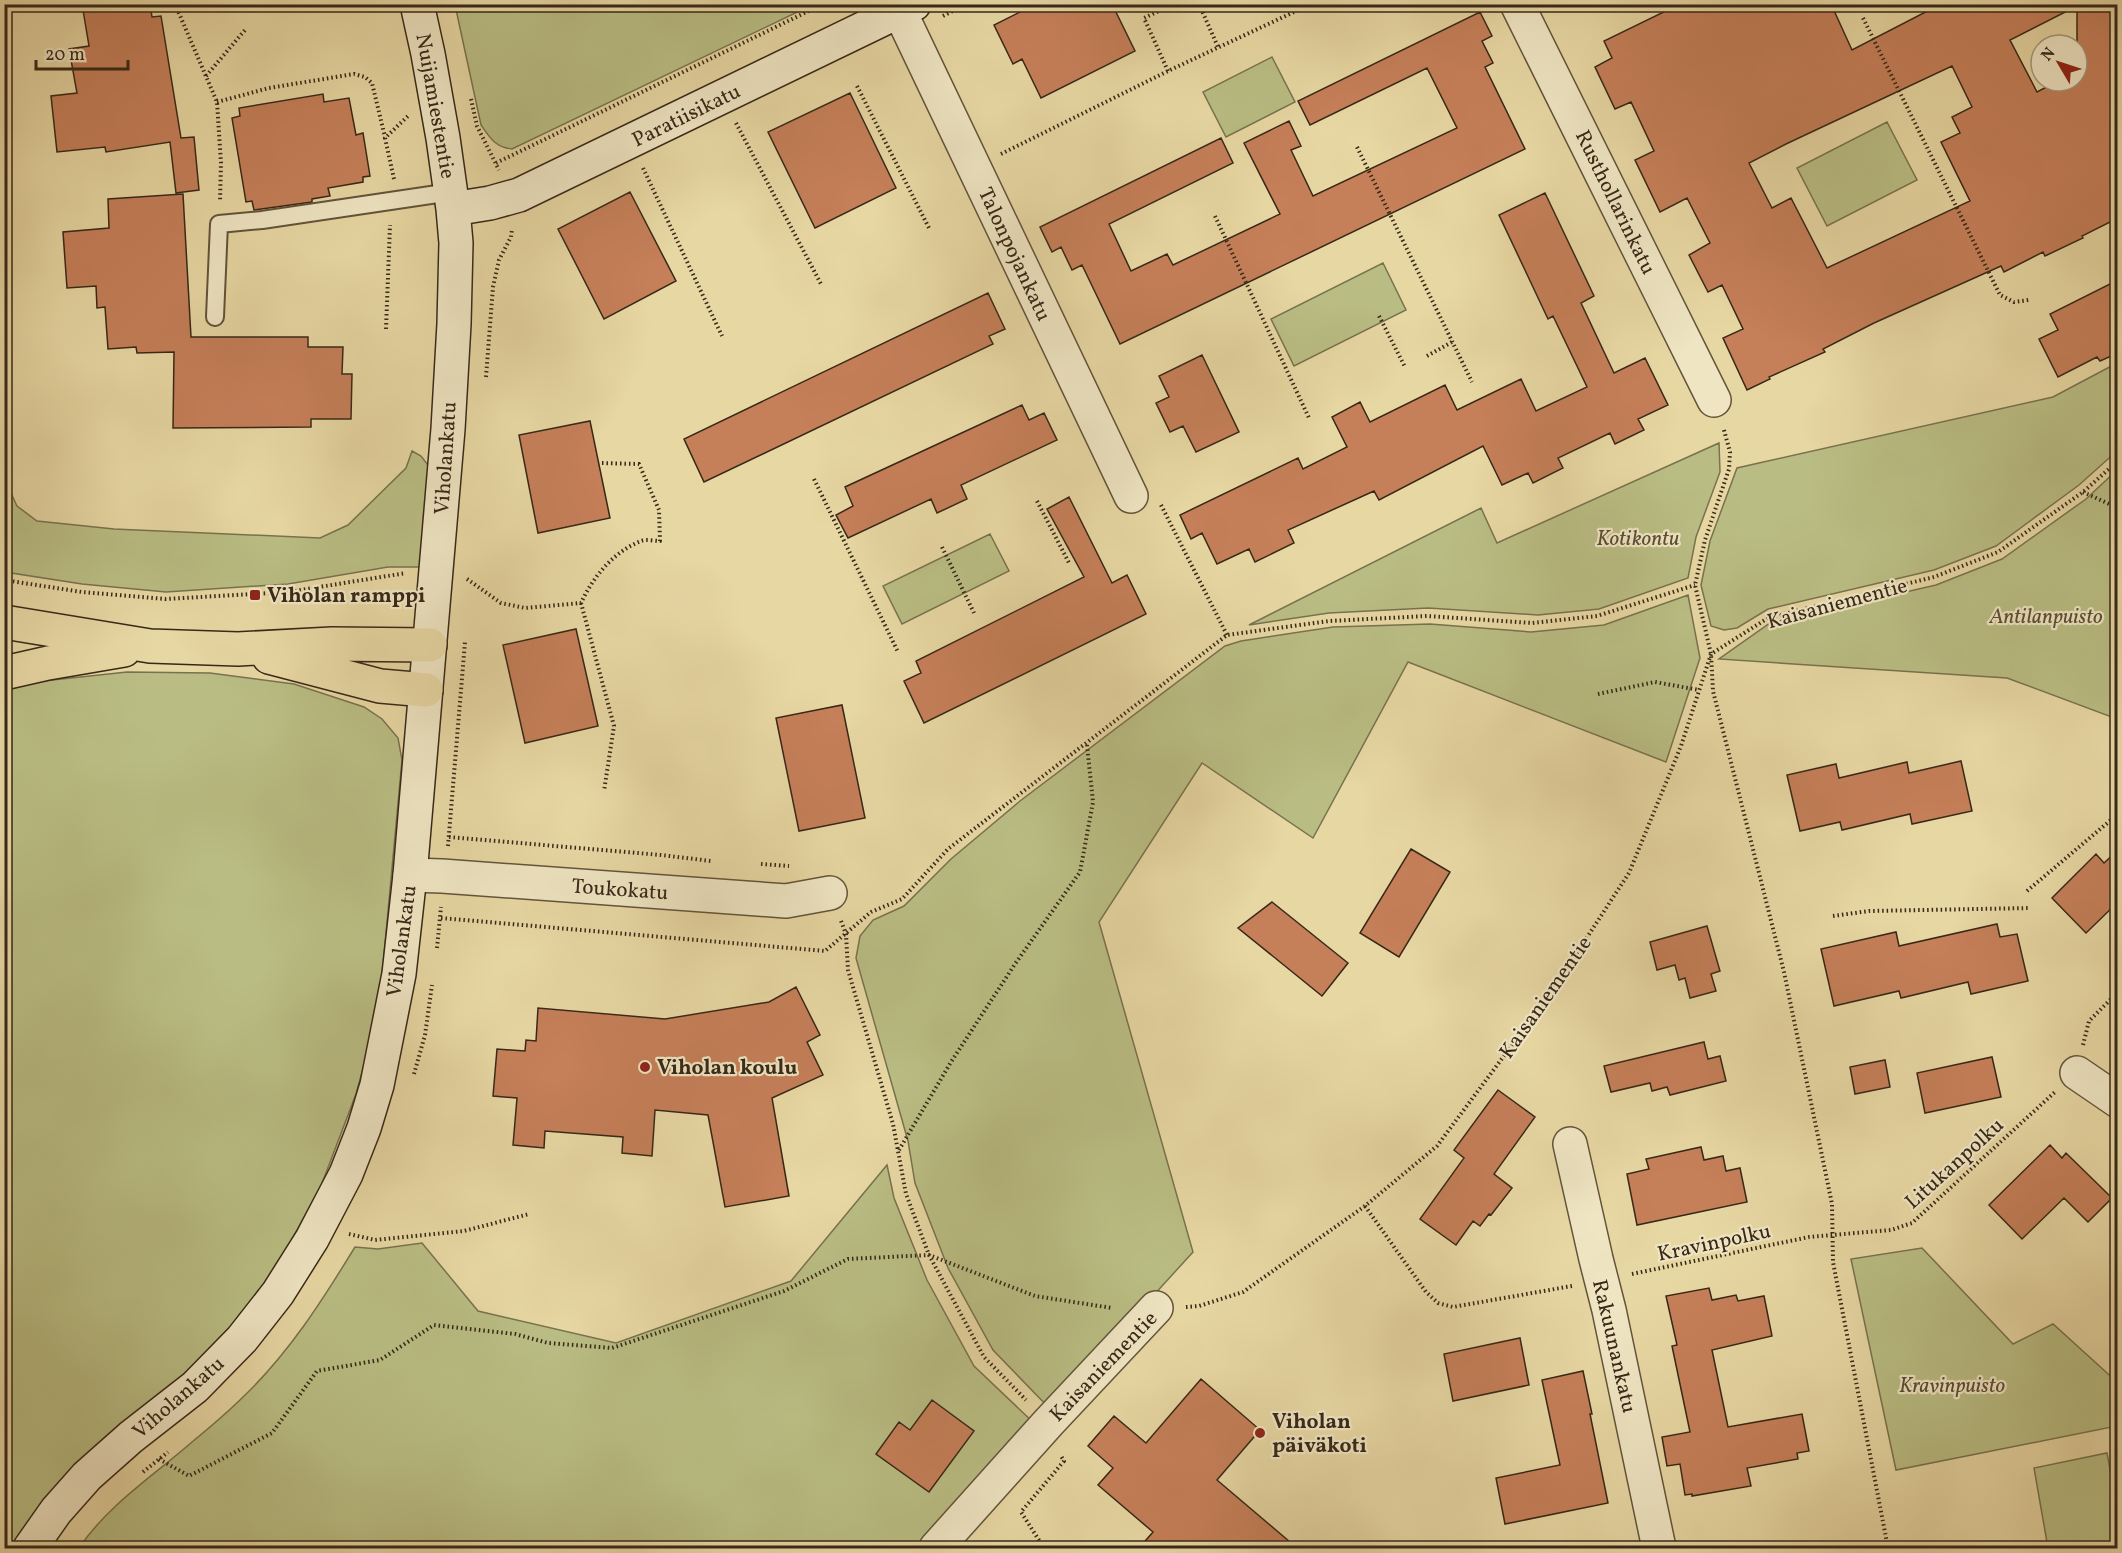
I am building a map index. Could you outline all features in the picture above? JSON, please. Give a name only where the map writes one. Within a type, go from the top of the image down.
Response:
[{"type":"highway","points":[[4,622],[150,646],[238,650],[332,644],[430,645]]},
{"type":"highway","points":[[4,673],[48,663],[150,646]]},
{"type":"highway","points":[[238,650],[380,686],[426,690]]},
{"type":"street","name":"Nuijamiestentie","points":[[417,4],[428,54],[452,200]]},
{"type":"street","name":"Rusthollarinkatu","points":[[1517,4],[1714,400]]},
{"type":"street","name":"Paratiisikatu","points":[[452,200],[490,203],[519,195],[907,8]]},
{"type":"street","name":"Talonpojankatu","points":[[907,8],[975,167],[1144,497]]},
{"type":"street","name":"Viholankatu","points":[[30,1548],[56,1511],[87,1476],[131,1437],[195,1388],[242,1339],[278,1293],[320,1225],[346,1174],[364,1128],[377,1086],[399,974],[410,875],[436,576],[454,324],[456,243],[452,200]]},
{"type":"street","name":"Toukokatu","points":[[410,875],[786,901],[830,893]]},
{"type":"street","points":[[2077,1073],[2118,1101]]},
{"type":"street","name":"Rakuunankatu","points":[[1570,1144],[1609,1310],[1659,1548]]},
{"type":"street","name":"Kaisaniementie","points":[[936,1548],[1049,1422],[1156,1308]]},
{"type":"lane","points":[[215,317],[219,224],[452,200]]},
{"type":"path","points":[[175,4],[217,102],[221,163],[219,224]]},
{"type":"path","points":[[470,92],[477,126],[496,163],[823,4]]},
{"type":"path","points":[[1168,71],[1144,18],[1174,4]]},
{"type":"path","points":[[1199,4],[1218,47]]},
{"type":"path","points":[[975,167],[1168,71],[1311,4]]},
{"type":"path","points":[[1863,18],[2000,295],[2014,302],[2029,300]]},
{"type":"path","points":[[206,76],[245,30]]},
{"type":"path","points":[[217,102],[269,88],[354,74],[365,77],[372,83],[385,138]]},
{"type":"path","points":[[857,86],[929,228]]},
{"type":"path","points":[[733,117],[821,284]]},
{"type":"path","points":[[1357,147],[1472,382]]},
{"type":"path","points":[[640,162],[722,336]]},
{"type":"path","points":[[1215,216],[1309,418]]},
{"type":"path","points":[[1379,316],[1405,367]]},
{"type":"path","points":[[1427,356],[1452,342]]},
{"type":"path","points":[[1714,400],[1730,452],[1729,470],[1705,540],[1695,585],[1711,654],[1713,692],[1784,972],[1832,1204],[1833,1262],[1888,1548]]},
{"type":"path","name":"Kaisaniementie","points":[[1156,1308],[1199,1306],[1243,1292],[1365,1206],[1437,1146],[1550,994],[1629,873],[1681,746],[1711,654],[1768,618],[1934,577],[1998,552],[2083,492],[2118,461]]},
{"type":"path","points":[[599,463],[639,464],[659,510],[660,541],[642,540],[613,558],[589,587],[581,603],[614,726],[604,791]]},
{"type":"path","points":[[814,479],[898,652]]},
{"type":"path","points":[[2083,492],[2118,508]]},
{"type":"path","points":[[1144,497],[1227,635]]},
{"type":"path","points":[[1036,501],[1069,563]]},
{"type":"path","points":[[942,548],[974,613]]},
{"type":"path","points":[[4,580],[82,592],[165,599],[288,592],[403,573],[470,579],[501,603],[525,608],[581,603]]},
{"type":"path","points":[[441,918],[825,951],[871,912],[902,899],[948,849],[1227,635],[1329,621],[1427,616],[1532,623],[1597,616],[1695,585]]},
{"type":"path","points":[[1598,694],[1655,682],[1699,690]]},
{"type":"path","points":[[898,1150],[1002,983],[1080,872],[1093,802],[1087,744]]},
{"type":"path","points":[[2026,891],[2118,814]]},
{"type":"path","points":[[449,837],[719,862]]},
{"type":"path","points":[[752,864],[795,867],[830,893]]},
{"type":"path","points":[[1833,916],[1869,911],[2030,908]]},
{"type":"path","points":[[846,934],[848,970],[893,1124],[906,1194],[929,1255],[984,1357],[1049,1422]]},
{"type":"path","points":[[2077,1073],[2089,1021],[2118,992]]},
{"type":"path","name":"Litukanpolku","points":[[1832,1236],[1891,1230],[1912,1223],[2077,1073]]},
{"type":"path","name":"Kravinpolku","points":[[1365,1206],[1426,1292],[1438,1303],[1453,1308],[1601,1281],[1809,1237],[1832,1236]]},
{"type":"path","points":[[320,1225],[375,1240],[464,1231],[529,1214]]},
{"type":"path","points":[[159,1459],[189,1476],[272,1433],[317,1371],[380,1360],[434,1325],[515,1334],[548,1343],[612,1348],[784,1291],[848,1259],[929,1255],[1035,1296],[1117,1309],[1156,1308]]},
{"type":"path","points":[[1044,1548],[1021,1512],[1064,1461]]},
{"type":"green space","points":[[455,4],[812,5],[512,149],[497,144],[481,125]]},
{"type":"green space","points":[[1272,57],[1295,102],[1226,137],[1203,92]]},
{"type":"green space","points":[[1887,122],[1917,180],[1827,226],[1797,168]]},
{"type":"green space","points":[[1383,263],[1406,310],[1294,366],[1271,319]]},
{"type":"green space","points":[[2117,363],[2117,451],[2079,485],[1996,546],[1934,570],[1768,609],[1737,628],[1724,630],[1711,626],[1701,585],[1710,541],[1737,468],[2053,397]]},
{"type":"green space","name":"Kotikontu","points":[[1719,443],[1720,472],[1696,537],[1688,578],[1599,609],[1538,615],[1428,608],[1329,613],[1249,625],[1481,508],[1497,543]]},
{"type":"green space","points":[[412,451],[421,456],[431,469],[420,567],[388,567],[288,584],[166,592],[82,584],[5,572],[4,455],[10,491],[17,506],[37,521],[114,529],[320,538],[348,525],[406,468]]},
{"type":"green space","name":"Antilanpuisto","points":[[2117,470],[2117,719],[2007,678],[1719,659],[1770,623],[1936,585],[2002,559],[2086,499]]},
{"type":"green space","points":[[990,534],[1009,571],[902,624],[883,586]]},
{"type":"green space","points":[[1688,595],[1700,658],[1666,762],[1408,662],[1313,838],[1202,763],[1099,922],[1193,1252],[1050,1409],[993,1350],[948,1268],[915,1183],[908,1141],[856,958],[860,936],[873,920],[904,906],[951,859],[1020,801],[1225,646],[1241,641],[1333,627],[1430,624],[1531,632],[1604,625]]},
{"type":"green space","points":[[127,672],[210,673],[294,684],[364,707],[382,719],[398,738],[402,760],[383,966],[375,1025],[356,1094],[321,1186],[281,1259],[241,1316],[176,1382],[101,1442],[36,1510],[11,1548],[5,1548],[5,691],[24,683]]},
{"type":"green space","points":[[887,1165],[894,1198],[927,1280],[974,1366],[1036,1425],[924,1548],[79,1548],[103,1518],[117,1505],[218,1420],[260,1380],[304,1326],[355,1247],[378,1249],[422,1243],[478,1311],[616,1343],[791,1281]]},
{"type":"green space","name":"Kravinpuisto","points":[[1922,1248],[2013,1344],[2053,1324],[2117,1382],[2117,1426],[1896,1470],[1851,1259]]},
{"type":"green space","points":[[2107,1453],[2117,1507],[2117,1548],[2048,1548],[2034,1468]]},
{"type":"building","points":[[82,4],[150,4],[152,17],[161,16],[181,138],[194,137],[199,190],[176,193],[170,142],[106,152],[105,147],[57,152],[51,96],[77,93],[69,49],[89,46]]},
{"type":"building","points":[[1036,4],[1112,4],[1135,51],[1041,98],[1022,59],[1013,64],[994,25]]},
{"type":"building","points":[[1680,4],[1831,4],[1852,50],[1941,4],[2118,4],[2118,218],[2045,256],[2043,252],[2004,272],[2001,266],[1874,323],[1823,349],[1825,352],[1769,377],[1770,379],[1747,390],[1723,338],[1743,329],[1722,285],[1708,292],[1689,255],[1710,243],[1687,198],[1660,212],[1635,160],[1654,151],[1631,102],[1615,109],[1595,67],[1612,58],[1604,41]],"holes":[[[1952,66],[1972,107],[1952,117],[1960,133],[1941,142],[1970,201],[1827,268],[1791,198],[1772,208],[1749,163]]]},
{"type":"building","points":[[1480,12],[1492,36],[1482,41],[1493,63],[1485,67],[1525,149],[1120,344],[1082,265],[1072,270],[1061,247],[1052,252],[1040,227],[1221,138],[1233,163],[1109,224],[1131,271],[1167,254],[1173,265],[1280,214],[1244,143],[1289,121],[1301,146],[1291,150],[1313,196],[1457,128],[1427,68],[1310,125],[1298,101]]},
{"type":"building","points":[[850,93],[896,188],[815,228],[768,132]]},
{"type":"building","points":[[323,94],[324,102],[349,98],[356,135],[363,133],[370,176],[363,177],[363,182],[328,188],[330,196],[312,199],[312,202],[254,210],[252,201],[246,202],[232,118],[240,116],[239,108]]},
{"type":"building","points":[[630,192],[676,281],[604,319],[558,229]]},
{"type":"building","points":[[1545,193],[1594,296],[1581,303],[1614,373],[1645,358],[1668,405],[1638,419],[1644,430],[1615,444],[1610,433],[1558,458],[1563,468],[1533,483],[1528,473],[1502,485],[1483,446],[1379,500],[1374,491],[1288,530],[1294,543],[1255,562],[1249,549],[1217,564],[1202,533],[1191,539],[1180,515],[1298,458],[1303,469],[1347,447],[1332,417],[1360,402],[1370,422],[1445,385],[1457,410],[1521,379],[1536,411],[1587,387],[1553,316],[1548,319],[1499,215]]},
{"type":"building","points":[[183,194],[191,337],[308,337],[308,347],[343,347],[342,374],[352,374],[351,419],[311,419],[311,427],[173,428],[174,352],[137,353],[136,347],[108,349],[105,307],[97,308],[96,286],[67,288],[63,232],[109,228],[108,199]]},
{"type":"building","points":[[2118,280],[2118,353],[2100,361],[2097,357],[2058,377],[2039,339],[2058,330],[2050,314]]},
{"type":"building","points":[[988,293],[1005,329],[989,336],[993,344],[704,482],[684,439]]},
{"type":"building","points":[[1202,355],[1239,432],[1196,452],[1183,426],[1170,432],[1156,403],[1169,397],[1159,376]]},
{"type":"building","points":[[1022,405],[1029,420],[1044,413],[1057,440],[961,485],[967,499],[937,513],[931,499],[848,538],[836,515],[853,506],[845,487]]},
{"type":"building","points":[[590,421],[610,518],[538,533],[519,435]]},
{"type":"building","points":[[1069,497],[1112,583],[1127,575],[1146,614],[924,723],[904,681],[921,673],[916,661],[1084,577],[1047,509]]},
{"type":"building","points":[[576,629],[598,726],[525,743],[503,645]]},
{"type":"building","points":[[842,705],[865,818],[799,831],[776,718]]},
{"type":"building","points":[[1961,761],[1972,811],[1912,824],[1910,814],[1842,830],[1840,822],[1800,831],[1787,775],[1836,764],[1839,778],[1907,762],[1909,773]]},
{"type":"building","points":[[1411,849],[1450,872],[1399,957],[1360,933]]},
{"type":"building","points":[[2118,850],[2118,902],[2086,933],[2052,898],[2096,854],[2104,863]]},
{"type":"building","points":[[1272,902],[1348,963],[1322,996],[1238,928]]},
{"type":"building","points":[[1997,924],[2000,937],[2017,934],[2028,981],[1971,994],[1968,982],[1901,998],[1899,991],[1834,1006],[1821,949],[1896,932],[1899,946]]},
{"type":"building","points":[[1707,926],[1720,971],[1711,974],[1716,991],[1690,998],[1685,978],[1679,980],[1675,965],[1657,970],[1650,942]]},
{"type":"building","points":[[796,987],[820,1035],[807,1042],[823,1075],[772,1098],[789,1196],[725,1207],[708,1115],[655,1110],[652,1156],[622,1153],[623,1137],[545,1131],[544,1148],[513,1145],[517,1098],[493,1096],[497,1049],[525,1051],[526,1040],[536,1041],[538,1008],[665,1019],[769,1002]]},
{"type":"building","points":[[1704,1042],[1708,1059],[1720,1056],[1726,1081],[1670,1095],[1667,1087],[1652,1091],[1650,1083],[1611,1092],[1604,1066]]},
{"type":"building","points":[[1992,1057],[2001,1097],[1925,1113],[1917,1073]]},
{"type":"building","points":[[1885,1060],[1890,1087],[1855,1094],[1850,1067]]},
{"type":"building","points":[[1498,1090],[1535,1117],[1494,1174],[1512,1188],[1480,1226],[1473,1221],[1456,1245],[1420,1219],[1464,1158],[1454,1150]]},
{"type":"building","points":[[2050,1145],[2062,1158],[2066,1153],[2112,1198],[2088,1222],[2064,1198],[2022,1239],[1989,1205]]},
{"type":"building","points":[[1701,1147],[1704,1160],[1723,1156],[1726,1171],[1740,1168],[1747,1202],[1637,1225],[1627,1174],[1649,1169],[1646,1159]]},
{"type":"building","points":[[1709,1288],[1712,1300],[1736,1295],[1738,1301],[1764,1296],[1772,1336],[1712,1350],[1728,1427],[1802,1414],[1809,1451],[1797,1453],[1798,1459],[1747,1468],[1751,1486],[1692,1496],[1692,1494],[1685,1495],[1680,1464],[1667,1466],[1662,1437],[1690,1432],[1672,1346],[1677,1345],[1666,1296]]},
{"type":"building","points":[[1520,1338],[1529,1385],[1453,1401],[1444,1354]]},
{"type":"building","points":[[1583,1371],[1608,1503],[1505,1524],[1496,1478],[1560,1465],[1542,1380]]},
{"type":"building","points":[[1201,1379],[1260,1430],[1217,1480],[1297,1548],[1139,1548],[1153,1532],[1098,1485],[1113,1468],[1088,1446],[1114,1416],[1146,1443]]},
{"type":"building","points":[[932,1400],[974,1431],[929,1492],[876,1454],[899,1422],[910,1430]]},
{"type":"place","name":"Viholan ramppi","points":[[255,595]]},
{"type":"place","name":"Viholan koulu","points":[[645,1067]]},
{"type":"place","name":"Viholan päiväkoti","points":[[1260,1433]]}]
